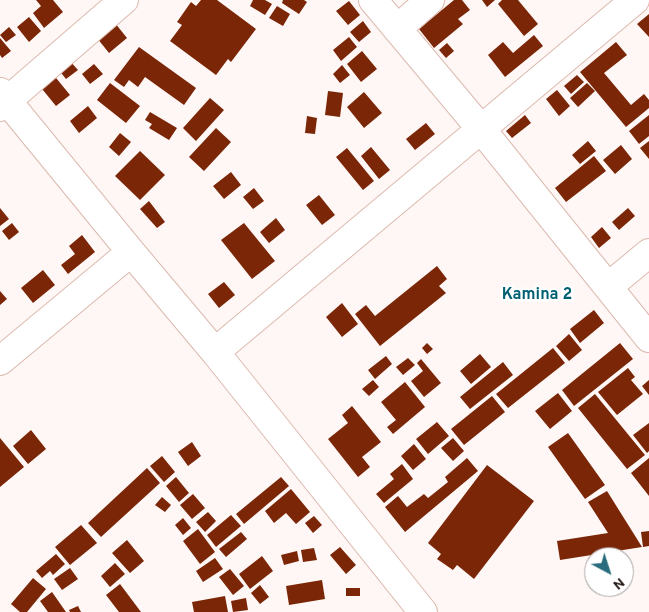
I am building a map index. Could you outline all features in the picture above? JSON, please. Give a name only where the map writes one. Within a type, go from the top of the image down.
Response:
[{"type":"street","points":[[124,0],[2,100],[216,352],[423,612]]},
{"type":"street","points":[[373,0],[481,129],[649,338]]},
{"type":"street","points":[[397,29],[430,0]]},
{"type":"street","points":[[216,352],[635,0]]},
{"type":"street","points":[[0,361],[131,252]]},
{"type":"street","points":[[608,287],[649,253]]},
{"type":"building","points":[[36,0],[53,0],[63,12],[44,28],[33,13],[41,6]]},
{"type":"building","points":[[201,0],[217,0],[256,29],[231,62],[228,59],[216,75],[170,41],[182,25],[177,22],[191,2],[196,6]]},
{"type":"building","points":[[253,0],[265,0],[272,4],[265,15],[250,6]]},
{"type":"building","points":[[283,0],[304,0],[307,2],[299,14],[282,3]]},
{"type":"building","points":[[454,0],[462,0],[470,10],[458,19],[463,24],[434,48],[419,29]]},
{"type":"building","points":[[482,0],[495,0],[487,7]]},
{"type":"building","points":[[502,0],[518,0],[538,24],[524,36],[498,4]]},
{"type":"building","points":[[349,1],[360,15],[348,25],[336,11]]},
{"type":"building","points":[[277,6],[290,14],[283,26],[269,18]]},
{"type":"building","points":[[649,14],[649,37],[637,24]]},
{"type":"building","points":[[29,17],[41,31],[29,42],[17,27]]},
{"type":"building","points":[[363,21],[371,32],[359,42],[350,32]]},
{"type":"building","points":[[115,23],[127,38],[109,53],[97,38]]},
{"type":"building","points":[[9,27],[16,35],[6,42],[0,35]]},
{"type":"building","points":[[534,35],[543,46],[505,77],[488,55],[503,42],[513,53]]},
{"type":"building","points":[[349,37],[357,47],[341,61],[333,50]]},
{"type":"building","points":[[0,38],[11,51],[2,58],[0,55]]},
{"type":"building","points":[[616,42],[627,55],[604,73],[631,105],[644,94],[649,100],[649,108],[626,127],[580,72]]},
{"type":"building","points":[[447,43],[454,51],[446,58],[439,50]]},
{"type":"building","points":[[139,47],[196,88],[184,105],[145,77],[138,87],[129,80],[124,87],[114,80]]},
{"type":"building","points":[[362,51],[377,69],[361,82],[347,64]]},
{"type":"building","points":[[69,60],[78,70],[66,79],[58,69]]},
{"type":"building","points":[[94,64],[103,74],[90,84],[82,74]]},
{"type":"building","points":[[342,65],[350,75],[340,83],[333,74]]},
{"type":"building","points":[[52,73],[70,95],[56,106],[38,84]]},
{"type":"building","points":[[577,75],[584,82],[571,94],[564,86]]},
{"type":"building","points":[[110,83],[140,106],[126,123],[97,100]]},
{"type":"building","points":[[587,83],[595,91],[578,107],[570,98]]},
{"type":"building","points":[[557,90],[570,106],[559,116],[546,99]]},
{"type":"building","points":[[328,91],[343,93],[340,117],[325,115]]},
{"type":"building","points":[[364,92],[382,113],[364,128],[347,107]]},
{"type":"building","points":[[210,98],[224,110],[196,141],[183,128]]},
{"type":"building","points":[[88,106],[97,118],[79,133],[70,121]]},
{"type":"building","points":[[150,112],[177,128],[169,140],[149,128],[152,124],[145,120]]},
{"type":"building","points":[[525,115],[531,123],[512,138],[506,131]]},
{"type":"building","points":[[649,115],[649,136],[639,144],[629,131]]},
{"type":"building","points":[[307,116],[317,118],[315,134],[305,133]]},
{"type":"building","points":[[426,123],[435,134],[415,150],[406,139]]},
{"type":"building","points":[[216,128],[231,142],[204,171],[189,157]]},
{"type":"building","points":[[120,133],[131,142],[119,156],[109,147]]},
{"type":"building","points":[[588,141],[596,151],[580,164],[572,155]]},
{"type":"building","points":[[649,141],[649,159],[640,148]]},
{"type":"building","points":[[621,145],[632,159],[615,174],[603,160]]},
{"type":"building","points":[[371,147],[390,170],[379,179],[361,156]]},
{"type":"building","points":[[347,148],[374,181],[363,190],[336,157]]},
{"type":"building","points":[[140,151],[165,175],[140,200],[115,176]]},
{"type":"building","points":[[594,156],[606,171],[566,202],[555,188]]},
{"type":"building","points":[[231,172],[241,185],[224,199],[213,186]]},
{"type":"building","points":[[254,188],[264,201],[253,209],[243,197]]},
{"type":"building","points":[[319,195],[335,215],[322,225],[306,205]]},
{"type":"building","points":[[149,201],[165,222],[157,228],[140,209]]},
{"type":"building","points":[[0,208],[9,219],[0,226]]},
{"type":"building","points":[[628,208],[635,216],[619,230],[612,222]]},
{"type":"building","points":[[276,218],[285,230],[269,243],[260,232]]},
{"type":"building","points":[[12,223],[19,232],[9,240],[2,231]]},
{"type":"building","points":[[244,223],[275,261],[252,279],[221,240]]},
{"type":"building","points":[[602,227],[611,238],[599,248],[591,237]]},
{"type":"building","points":[[82,235],[95,252],[68,274],[61,265],[75,254],[69,246]]},
{"type":"building","points":[[437,266],[447,279],[439,286],[446,293],[380,346],[355,314],[366,305],[375,316]]},
{"type":"building","points":[[43,270],[55,285],[33,303],[21,288]]},
{"type":"building","points":[[224,282],[235,295],[219,308],[208,294]]},
{"type":"building","points":[[0,291],[7,299],[0,305]]},
{"type":"building","points":[[342,303],[358,324],[342,337],[326,317]]},
{"type":"building","points":[[594,310],[604,323],[580,343],[570,329]]},
{"type":"building","points":[[569,334],[582,350],[569,361],[556,346]]},
{"type":"building","points":[[427,343],[433,349],[427,354],[422,348]]},
{"type":"building","points":[[620,343],[633,359],[574,406],[562,390]]},
{"type":"building","points":[[553,348],[565,363],[508,408],[496,394]]},
{"type":"building","points":[[480,354],[491,367],[471,384],[460,371]]},
{"type":"building","points":[[386,356],[392,364],[375,379],[368,370]]},
{"type":"building","points":[[408,358],[415,365],[403,375],[396,367]]},
{"type":"building","points":[[421,359],[441,383],[424,397],[411,381],[423,371],[417,363]]},
{"type":"building","points":[[503,362],[513,375],[470,409],[460,397]]},
{"type":"building","points":[[628,368],[635,377],[631,380],[643,394],[617,415],[598,392]]},
{"type":"building","points":[[373,380],[379,387],[369,396],[362,389]]},
{"type":"building","points":[[649,380],[649,395],[642,386]]},
{"type":"building","points":[[405,382],[425,407],[393,434],[387,427],[396,420],[381,402]]},
{"type":"building","points":[[558,393],[572,411],[550,429],[535,411]]},
{"type":"building","points":[[595,394],[645,455],[627,469],[578,408]]},
{"type":"building","points":[[492,396],[505,412],[464,445],[451,429]]},
{"type":"building","points":[[352,406],[381,442],[362,457],[370,467],[358,477],[328,439],[348,423],[342,415]]},
{"type":"building","points":[[437,422],[449,436],[428,454],[416,439]]},
{"type":"building","points":[[649,423],[649,451],[647,453],[633,435]]},
{"type":"building","points":[[31,430],[46,449],[28,464],[13,446]]},
{"type":"building","points":[[568,433],[605,485],[585,499],[548,447]]},
{"type":"building","points":[[0,438],[24,467],[0,487]]},
{"type":"building","points":[[453,438],[464,451],[453,461],[441,448]]},
{"type":"building","points":[[192,442],[201,456],[188,466],[178,452]]},
{"type":"building","points":[[414,444],[426,459],[413,470],[401,456]]},
{"type":"building","points":[[162,456],[175,472],[164,482],[150,466]]},
{"type":"building","points":[[467,458],[478,471],[405,532],[385,507],[398,496],[407,507],[424,494],[428,498],[448,482],[445,477]]},
{"type":"building","points":[[649,458],[649,496],[631,473]]},
{"type":"building","points":[[402,464],[413,479],[384,503],[376,494],[394,479],[390,474]]},
{"type":"building","points":[[487,465],[534,501],[474,579],[457,565],[453,570],[437,559],[441,554],[428,543]]},
{"type":"building","points":[[147,468],[160,483],[101,537],[88,523]]},
{"type":"building","points":[[176,477],[189,493],[179,502],[166,486]]},
{"type":"building","points":[[281,477],[289,486],[244,524],[236,514]]},
{"type":"building","points":[[291,489],[310,512],[296,524],[286,513],[274,523],[265,511]]},
{"type":"building","points":[[607,491],[642,547],[584,547],[584,556],[560,560],[557,541],[608,533],[588,502]]},
{"type":"building","points":[[193,494],[205,508],[192,519],[180,505]]},
{"type":"building","points":[[162,497],[171,505],[165,512],[155,505]]},
{"type":"building","points":[[208,512],[216,521],[205,532],[196,522]]},
{"type":"building","points":[[231,515],[241,526],[216,547],[207,535]]},
{"type":"building","points":[[314,516],[322,525],[313,533],[305,523]]},
{"type":"building","points":[[183,518],[191,528],[183,535],[175,525]]},
{"type":"building","points":[[81,525],[97,543],[70,565],[55,547]]},
{"type":"building","points":[[198,529],[215,552],[200,564],[183,541]]},
{"type":"building","points":[[649,531],[649,546],[643,547],[641,532]]},
{"type":"building","points":[[241,532],[247,539],[226,557],[219,549]]},
{"type":"building","points":[[127,540],[144,561],[130,573],[112,553]]},
{"type":"building","points":[[340,547],[356,565],[346,574],[330,555]]},
{"type":"building","points":[[314,548],[317,560],[303,562],[301,550]]},
{"type":"building","points":[[297,551],[299,561],[284,565],[281,555]]},
{"type":"building","points":[[56,554],[65,564],[53,575],[50,571],[42,578],[36,571]]},
{"type":"building","points":[[262,556],[273,571],[250,589],[239,574]]},
{"type":"building","points":[[215,558],[223,569],[203,582],[196,571]]},
{"type":"building","points":[[115,563],[125,574],[110,587],[101,576]]},
{"type":"building","points":[[70,568],[78,579],[62,590],[54,579]]},
{"type":"building","points":[[230,569],[244,586],[233,595],[219,577]]},
{"type":"building","points":[[33,578],[46,589],[27,612],[20,612],[11,604]]},
{"type":"building","points":[[322,580],[325,599],[289,605],[286,586]]},
{"type":"building","points":[[120,584],[141,612],[119,612],[106,595]]},
{"type":"building","points":[[260,585],[269,597],[260,604],[251,593]]},
{"type":"building","points":[[346,588],[360,588],[360,596],[346,596]]},
{"type":"building","points":[[52,592],[66,612],[48,612],[40,601]]},
{"type":"building","points":[[225,596],[228,612],[194,612],[192,602]]},
{"type":"building","points":[[246,598],[248,610],[233,612],[231,601]]},
{"type":"building","points":[[78,606],[81,612],[70,612],[69,610]]},
{"type":"district","name":"Kamina 2","points":[[537,296]]}]
